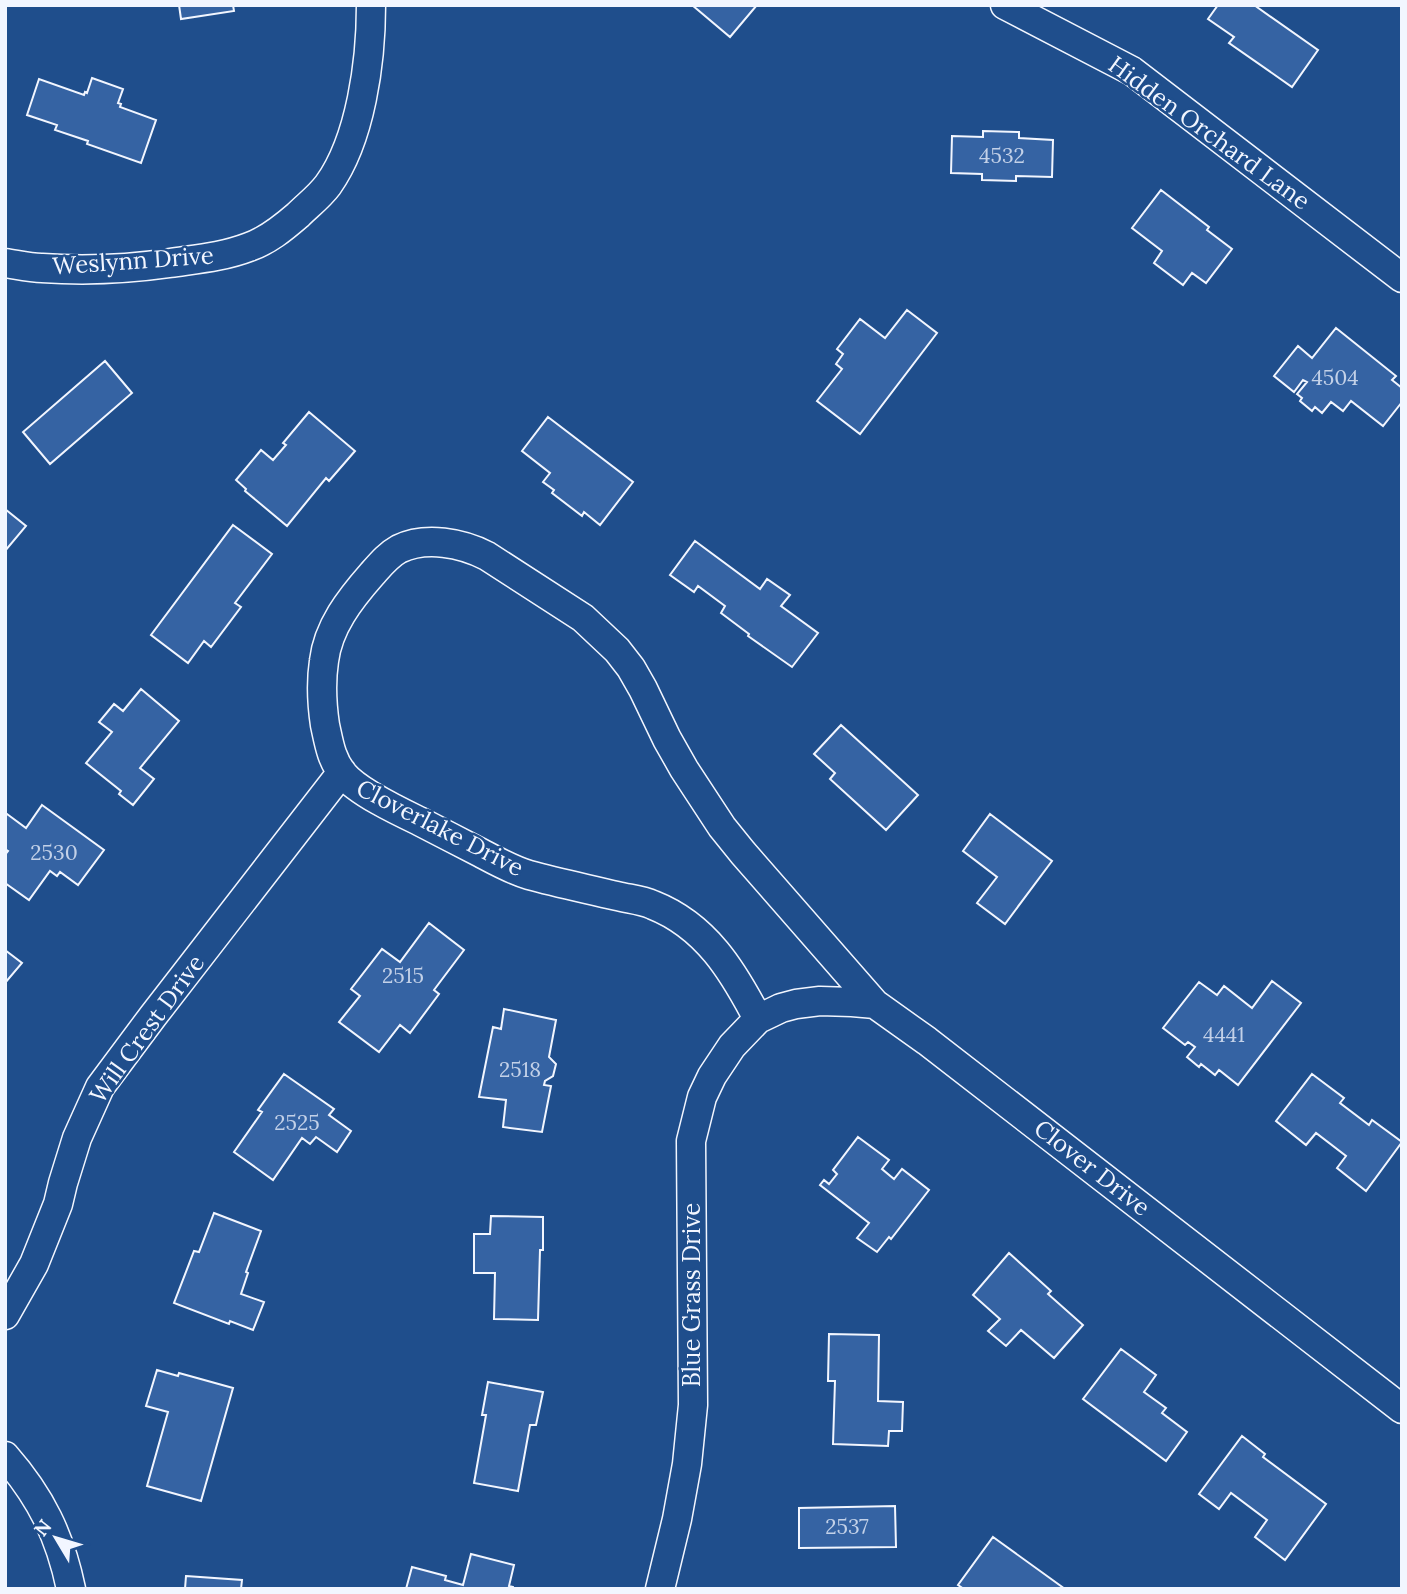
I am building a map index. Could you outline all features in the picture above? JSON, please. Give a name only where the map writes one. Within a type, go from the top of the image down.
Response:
[{"type":"street","name":"Weslynn Drive","points":[[5,263],[40,268],[88,269],[217,257],[261,242],[286,225],[320,195],[344,157],[358,114],[368,55],[371,5]]},
{"type":"street","name":"Hidden Orchard Lane","points":[[1005,5],[1132,71],[1402,278]]},
{"type":"street","name":"Cloverlake Drive","points":[[758,1019],[741,986],[712,946],[678,917],[651,904],[558,883],[515,869],[386,805],[348,780],[337,766],[330,749],[323,710],[324,660],[341,614],[386,559],[415,544],[454,544],[474,549],[583,618],[617,650],[631,668],[684,769],[722,827],[875,1004]]},
{"type":"street","name":"Will Crest Drive","points":[[5,1315],[34,1264],[50,1224],[77,1138],[100,1087],[342,772]]},
{"type":"street","points":[[758,1019],[796,1004],[820,1001],[875,1004]]},
{"type":"street","name":"Clover Drive","points":[[875,1004],[939,1049],[1402,1409]]},
{"type":"street","name":"Blue Grass Drive","points":[[660,1589],[687,1464],[693,1405],[691,1140],[702,1097],[712,1076],[732,1046],[758,1019]]},
{"type":"street","points":[[5,1456],[36,1495],[50,1521],[64,1557],[71,1589]]},
{"type":"building","points":[[179,5],[233,5],[234,11],[181,19]]},
{"type":"building","points":[[692,5],[757,5],[730,37]]},
{"type":"building","points":[[1218,5],[1254,5],[1318,50],[1292,87],[1229,43],[1234,37],[1208,19]]},
{"type":"building","points":[[92,78],[123,89],[118,103],[121,104],[120,107],[156,120],[141,163],[87,144],[88,141],[55,130],[57,125],[27,115],[39,79],[84,95]]},
{"type":"building","points":[[983,131],[1019,132],[1019,138],[1053,140],[1052,177],[1016,176],[1016,181],[982,180],[982,174],[951,173],[952,136],[983,137]]},
{"type":"building","points":[[1161,190],[1209,227],[1207,230],[1232,249],[1206,283],[1192,273],[1183,285],[1154,263],[1162,251],[1132,228]]},
{"type":"building","points":[[907,310],[937,333],[860,434],[817,401],[842,369],[836,364],[843,354],[837,349],[860,319],[885,338]]},
{"type":"building","points":[[1336,328],[1396,376],[1392,380],[1402,388],[1402,402],[1383,426],[1351,401],[1343,411],[1331,402],[1322,413],[1315,407],[1312,411],[1300,401],[1302,398],[1297,394],[1307,382],[1303,380],[1294,392],[1274,376],[1298,346],[1312,358]]},
{"type":"building","points":[[105,361],[132,393],[50,464],[23,432]]},
{"type":"building","points":[[309,412],[355,451],[329,481],[326,478],[287,526],[245,491],[236,480],[261,450],[273,460],[286,445],[283,443]]},
{"type":"building","points":[[548,417],[633,482],[600,525],[584,512],[582,516],[552,493],[554,490],[543,482],[550,473],[522,451]]},
{"type":"building","points":[[5,509],[26,526],[5,551]]},
{"type":"building","points":[[233,525],[272,554],[235,603],[241,607],[211,647],[204,641],[188,663],[151,635]]},
{"type":"building","points":[[695,541],[760,589],[767,579],[790,595],[781,606],[818,633],[792,667],[721,613],[725,606],[698,586],[694,592],[670,575]]},
{"type":"building","points":[[141,689],[179,721],[140,768],[154,779],[133,805],[119,794],[121,791],[86,763],[112,732],[99,722],[114,704],[123,711]]},
{"type":"building","points":[[841,725],[918,795],[886,830],[830,779],[835,773],[814,754]]},
{"type":"building","points":[[42,805],[104,850],[78,885],[60,872],[57,876],[50,871],[29,900],[5,883],[5,855],[8,851],[5,849],[5,816],[7,814],[26,828]]},
{"type":"building","points":[[990,814],[1052,861],[1005,924],[977,903],[997,877],[963,851]]},
{"type":"building","points":[[429,923],[464,950],[434,990],[439,994],[410,1033],[400,1025],[379,1052],[339,1022],[360,996],[351,989],[382,949],[400,962]]},
{"type":"building","points":[[5,950],[22,963],[5,983]]},
{"type":"building","points":[[1272,981],[1301,1003],[1238,1085],[1219,1070],[1215,1075],[1201,1064],[1199,1067],[1187,1057],[1195,1047],[1188,1042],[1185,1045],[1163,1028],[1199,982],[1217,995],[1224,986],[1252,1008]]},
{"type":"building","points":[[504,1009],[556,1020],[549,1057],[556,1064],[553,1076],[545,1081],[544,1085],[551,1086],[542,1132],[503,1127],[506,1100],[479,1097],[493,1027],[501,1029]]},
{"type":"building","points":[[284,1074],[334,1109],[329,1115],[351,1131],[337,1152],[316,1137],[310,1144],[302,1138],[273,1180],[234,1152],[262,1112],[258,1110]]},
{"type":"building","points":[[1312,1074],[1344,1098],[1340,1103],[1369,1125],[1372,1120],[1402,1142],[1366,1191],[1337,1168],[1346,1156],[1316,1133],[1306,1145],[1276,1121]]},
{"type":"building","points":[[858,1137],[889,1160],[882,1169],[894,1179],[902,1169],[929,1190],[891,1239],[889,1237],[877,1252],[857,1238],[869,1223],[820,1185],[824,1180],[829,1184],[837,1174],[833,1170]]},
{"type":"building","points":[[214,1213],[261,1231],[241,1294],[264,1302],[253,1330],[174,1303],[194,1251],[199,1252]]},
{"type":"building","points":[[491,1216],[543,1217],[538,1320],[494,1319],[495,1273],[474,1273],[474,1234],[490,1234]]},
{"type":"building","points":[[1009,1253],[1051,1291],[1048,1294],[1083,1325],[1054,1358],[1021,1330],[1006,1346],[988,1331],[1000,1319],[973,1295]]},
{"type":"building","points":[[829,1334],[879,1335],[878,1401],[903,1402],[902,1431],[889,1431],[888,1446],[833,1444],[835,1381],[828,1381]]},
{"type":"building","points":[[1121,1349],[1156,1375],[1144,1392],[1166,1408],[1162,1413],[1187,1432],[1166,1461],[1083,1399]]},
{"type":"building","points":[[157,1370],[178,1376],[179,1373],[233,1388],[201,1501],[147,1486],[168,1412],[146,1406]]},
{"type":"building","points":[[488,1382],[543,1392],[536,1425],[530,1425],[518,1491],[474,1483],[486,1415],[482,1415]]},
{"type":"building","points":[[1242,1436],[1265,1454],[1263,1457],[1326,1504],[1285,1560],[1255,1537],[1267,1520],[1231,1493],[1219,1509],[1199,1494]]},
{"type":"building","points":[[895,1506],[896,1547],[799,1548],[799,1508]]},
{"type":"building","points":[[993,1537],[1065,1589],[964,1589],[958,1585]]},
{"type":"building","points":[[471,1554],[514,1565],[509,1586],[513,1589],[406,1589],[412,1567],[446,1576],[445,1580],[463,1585]]},
{"type":"building","points":[[186,1576],[242,1580],[241,1589],[185,1589]]}]
